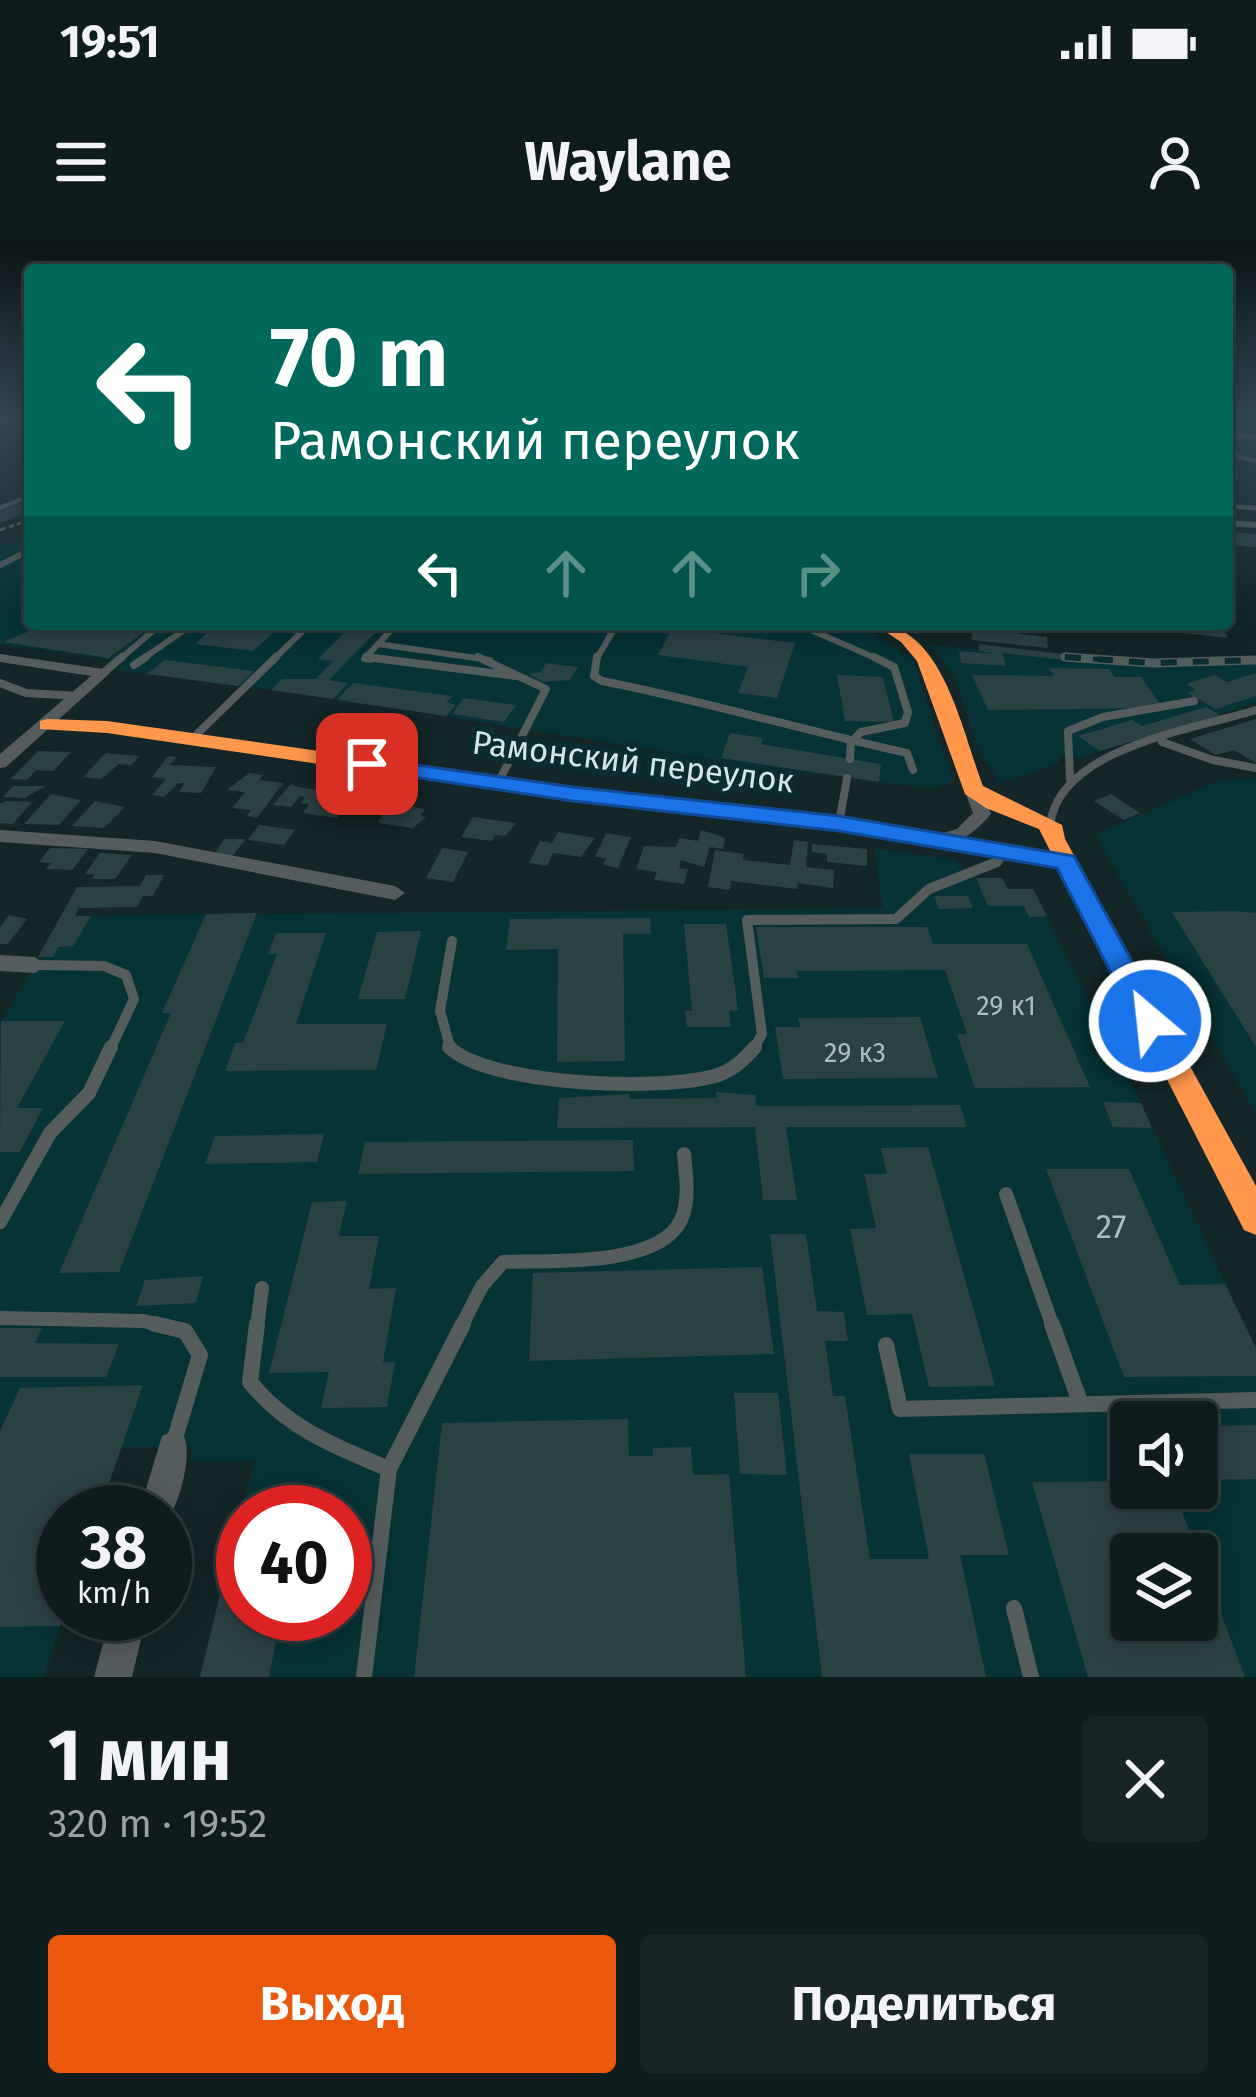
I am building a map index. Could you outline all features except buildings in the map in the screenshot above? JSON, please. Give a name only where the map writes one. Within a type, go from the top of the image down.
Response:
[{"type":"street","points":[[894,630],[926,660],[982,814],[976,825],[935,841]]},
{"type":"street","points":[[0,658],[104,673]]},
{"type":"street","points":[[0,763],[104,673]]},
{"type":"street","name":"Рамонский переулок","points":[[0,734],[37,730],[192,739],[499,783],[839,824],[1066,862]]},
{"type":"street","points":[[974,789],[994,803],[1050,825],[1256,1219]]},
{"type":"street","points":[[0,836],[157,847],[395,893]]},
{"type":"street","points":[[0,963],[34,964]]},
{"type":"street","points":[[163,1485],[173,1447]]},
{"type":"street","points":[[112,1677],[122,1641]]},
{"type":"lane","points":[[104,673],[154,630]]},
{"type":"lane","points":[[134,665],[184,630]]},
{"type":"lane","points":[[192,739],[304,630]]},
{"type":"lane","points":[[391,630],[364,659],[526,677]]},
{"type":"lane","points":[[613,630],[592,664],[594,676],[602,681],[712,703],[850,742],[908,753],[913,770]]},
{"type":"lane","points":[[814,630],[894,668],[908,712],[904,723],[861,732],[850,742],[850,759]]},
{"type":"lane","points":[[378,644],[488,658],[547,689],[499,783]]},
{"type":"lane","points":[[0,683],[26,693],[78,696]]},
{"type":"lane","points":[[1070,779],[1065,742],[1069,731],[1083,722],[1194,701]]},
{"type":"lane","points":[[1050,825],[1054,799],[1070,779],[1098,761],[1256,710]]},
{"type":"lane","points":[[1159,742],[1256,768]]},
{"type":"lane","points":[[839,824],[847,778]]},
{"type":"lane","points":[[452,941],[438,995],[449,1048],[466,1062],[555,1081],[698,1081],[739,1065],[762,1034],[747,920],[896,919],[929,889],[998,862],[1003,851]]},
{"type":"lane","points":[[0,1222],[50,1133],[89,1093],[134,999],[125,975],[104,966],[34,964]]},
{"type":"lane","points":[[364,1677],[389,1469],[482,1286],[503,1262],[637,1253],[666,1243],[681,1223],[687,1191],[683,1154]]},
{"type":"lane","points":[[1006,1194],[1080,1402]]},
{"type":"lane","points":[[262,1288],[250,1382],[268,1409],[298,1431],[389,1469]]},
{"type":"lane","points":[[0,1318],[144,1321],[184,1331],[200,1355],[173,1447]]},
{"type":"lane","points":[[886,1345],[900,1408],[1256,1400]]},
{"type":"lane","points":[[1014,1608],[1031,1677]]},
{"type":"shaded area","points":[[24,539],[24,630],[867,630],[913,660],[953,781],[933,789],[754,766],[332,698],[116,670],[125,662],[0,644],[0,546]]},
{"type":"shaded area","points":[[930,645],[1157,667],[1256,664],[1256,703],[1079,758],[1059,755],[1059,764],[1000,783],[977,747],[954,676]]},
{"type":"shaded area","points":[[1256,779],[1256,1114],[1095,835],[1219,780]]},
{"type":"shaded area","points":[[874,848],[955,860],[976,878],[1002,878],[1008,889],[1033,889],[1141,1103],[1256,1348],[1256,1677],[200,1677],[216,1613],[216,1641],[372,1641],[372,1485],[248,1485],[254,1461],[190,1461],[193,1447],[122,1447],[109,1485],[36,1485],[36,1641],[55,1641],[44,1677],[0,1677],[0,1023],[64,916],[883,908]]},
{"type":"railway","points":[[1106,660],[1065,657],[1153,663],[1256,660]]},
{"type":"traffic: fast","points":[[538,789],[839,823],[1066,862]]},
{"type":"traffic: slow","points":[[893,630],[926,660],[973,789],[994,803],[1050,825],[1053,839],[1256,1219]]},
{"type":"traffic: slow","points":[[47,725],[107,727],[538,789]]},
{"type":"route","points":[[367,764],[573,794],[839,824],[1066,862],[1150,1021]]}]
